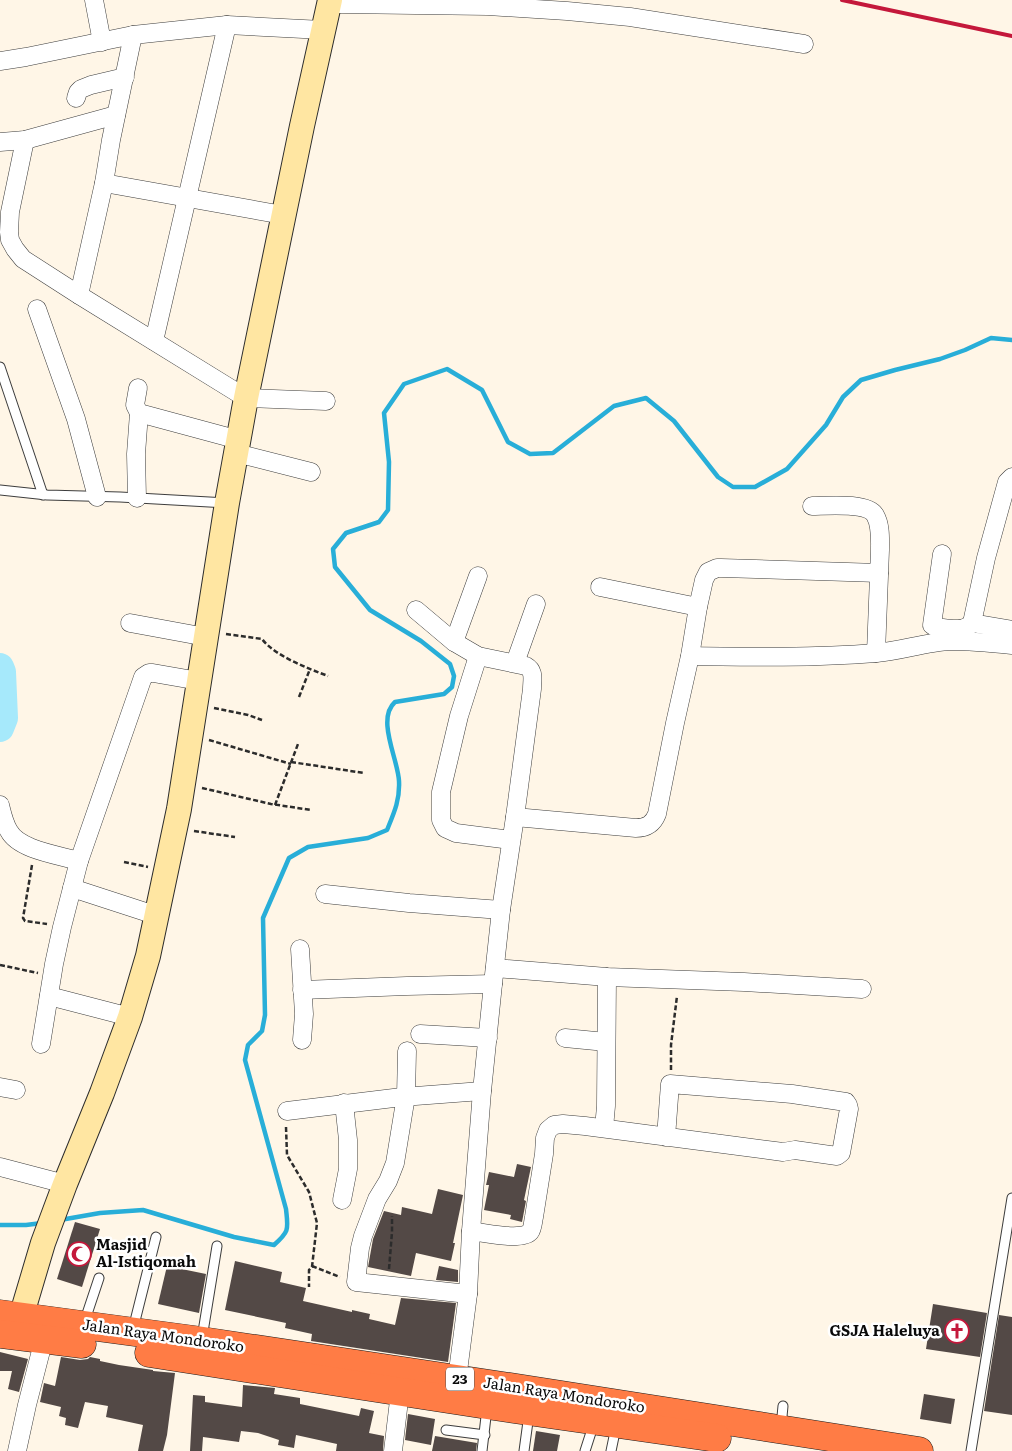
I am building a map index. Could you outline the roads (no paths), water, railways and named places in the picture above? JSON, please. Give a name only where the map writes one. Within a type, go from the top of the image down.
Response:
[{"type":"highway","name":"Jalan Raya Mondoroko","points":[[11,1315],[457,1379],[532,1419],[597,1421],[782,1418],[918,1451]]},
{"type":"highway","name":"Jalan Raya Mondoroko","points":[[0,1334],[117,1348],[400,1392],[497,1399],[597,1421],[718,1442],[810,1451]]},
{"type":"street","points":[[94,0],[102,42]]},
{"type":"street","points":[[11,1315],[43,1242],[130,1017],[158,916],[176,827],[227,502],[246,398],[330,1],[341,4],[506,7],[576,12],[640,18],[804,44]]},
{"type":"street","points":[[0,60],[26,57],[133,35],[227,25],[323,30]]},
{"type":"street","points":[[154,341],[227,25]]},
{"type":"street","points":[[78,295],[104,183],[133,35]]},
{"type":"street","points":[[76,98],[78,92],[84,88],[125,76]]},
{"type":"street","points":[[0,142],[25,140],[116,115]]},
{"type":"street","points":[[25,140],[10,212],[9,232],[10,240],[23,259],[246,398],[326,401]]},
{"type":"street","points":[[104,183],[283,216]]},
{"type":"street","points":[[37,309],[76,418],[97,497]]},
{"type":"street","points":[[137,498],[136,454],[139,413],[135,405],[138,388]]},
{"type":"street","points":[[139,413],[311,472]]},
{"type":"street","points":[[942,554],[932,625],[935,627],[964,629],[972,623],[986,558],[1007,482],[1012,477]]},
{"type":"street","points":[[812,506],[860,507],[873,512],[876,517],[880,537],[876,653]]},
{"type":"street","points":[[515,817],[641,828],[646,828],[652,823],[657,814],[690,656],[698,607],[705,575],[708,572],[717,568],[879,573]]},
{"type":"street","points":[[454,642],[478,576]]},
{"type":"street","points":[[600,586],[698,607]]},
{"type":"street","points":[[515,663],[536,604]]},
{"type":"street","points":[[416,610],[454,642],[478,656],[515,663],[529,668],[532,675],[515,817],[501,910],[482,1091],[468,1294],[457,1379]]},
{"type":"street","points":[[130,623],[207,634]]},
{"type":"street","points":[[972,623],[989,635]]},
{"type":"street","points":[[690,656],[785,657],[876,653],[989,635],[1011,638]]},
{"type":"street","points":[[478,656],[459,716],[441,792],[441,820],[446,828],[456,833],[511,840]]},
{"type":"street","points":[[41,1044],[62,927],[79,861],[142,677],[153,673],[199,681]]},
{"type":"street","points":[[0,805],[9,831],[15,839],[23,844],[79,861]]},
{"type":"street","points":[[72,888],[158,916]]},
{"type":"street","points":[[325,894],[501,910]]},
{"type":"street","points":[[300,950],[304,1014],[302,1040]]},
{"type":"street","points":[[302,990],[407,986],[494,976],[679,979],[862,990]]},
{"type":"street","points":[[604,1128],[606,1106],[607,977]]},
{"type":"street","points":[[49,996],[130,1017]]},
{"type":"street","points":[[420,1034],[488,1038]]},
{"type":"street","points":[[566,1038],[606,1042]]},
{"type":"street","points":[[407,1050],[406,1096],[395,1163],[363,1236],[356,1282],[468,1294]]},
{"type":"street","points":[[471,1232],[518,1236],[530,1233],[533,1227],[545,1138],[548,1130],[554,1125],[563,1124],[604,1128],[666,1137],[783,1152],[795,1150],[837,1156],[841,1152],[849,1109],[846,1102],[814,1096],[670,1084],[666,1137]]},
{"type":"street","points":[[287,1111],[406,1096],[482,1091]]},
{"type":"street","points":[[342,1200],[348,1169],[348,1140],[344,1103]]},
{"type":"street","points":[[0,1168],[65,1184]]},
{"type":"street","points":[[17,1451],[44,1339]]},
{"type":"street","points":[[393,1451],[400,1392]]},
{"type":"lane","points":[[0,367],[42,495]]},
{"type":"lane","points":[[0,490],[42,495],[227,502]]},
{"type":"lane","points":[[971,1451],[1012,1198]]},
{"type":"lane","points":[[133,1332],[156,1237]]},
{"type":"lane","points":[[202,1341],[217,1246]]},
{"type":"lane","points":[[83,1325],[99,1278]]},
{"type":"lane","points":[[482,1451],[485,1435],[497,1399]]},
{"type":"lane","points":[[524,1451],[532,1419]]},
{"type":"lane","points":[[584,1451],[597,1421]]},
{"type":"lane","points":[[597,1421],[611,1451]]},
{"type":"lane","points":[[446,1430],[485,1435]]},
{"type":"waterway","points":[[60,1220],[100,1213],[143,1210],[234,1237],[274,1245],[287,1229],[286,1209],[245,1060],[248,1045],[262,1031],[265,1015],[263,918],[289,858],[308,847],[368,838],[387,830],[399,794],[398,772],[388,729],[387,718],[390,709],[395,702],[444,694],[452,687],[454,676],[450,664],[421,641],[370,610],[335,567],[333,549],[346,533],[379,522],[388,510],[389,462],[384,413],[404,384],[447,369],[482,390],[508,442],[530,454],[553,453],[614,406],[646,398],[674,421],[718,477],[733,487],[755,487],[787,469],[826,425],[843,397],[861,380],[940,359],[991,338],[1012,340]]},
{"type":"waterway","points":[[0,667],[2,672],[4,718],[0,728]]},
{"type":"waterway","points":[[0,1225],[42,1223]]},
{"type":"railway","points":[[842,0],[1012,36]]},
{"type":"place","name":"Masjid Al-Istiqomah","points":[[79,1254]]},
{"type":"place","name":"GSJA Haleluya","points":[[957,1331]]}]
